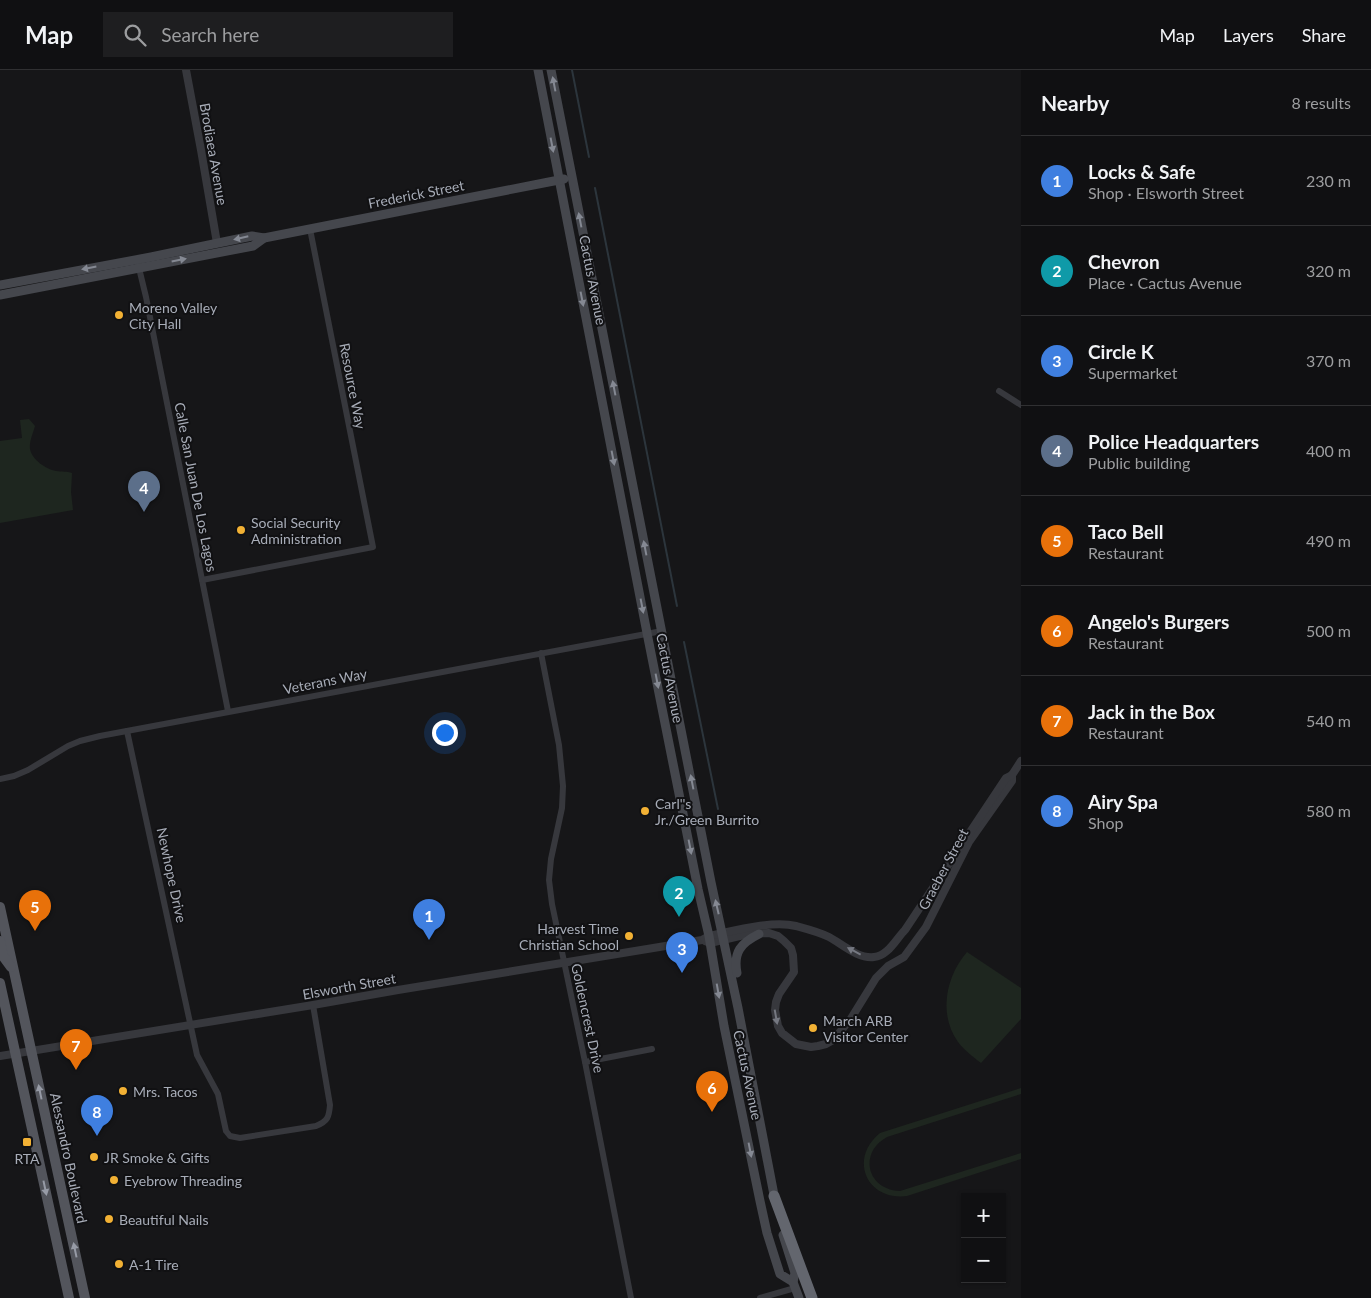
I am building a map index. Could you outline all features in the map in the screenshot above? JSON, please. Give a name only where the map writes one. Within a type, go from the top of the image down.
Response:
[{"type":"highway","points":[[774,1196],[812,1298]]},
{"type":"main road","name":"Cactus Avenue","points":[[538,70],[707,940],[767,1233],[780,1274],[794,1285]]},
{"type":"main road","name":"Cactus Avenue","points":[[551,70],[774,1196],[795,1273],[794,1285],[799,1298]]},
{"type":"main road","name":"Frederick Street","points":[[0,295],[138,264],[217,243],[252,236],[264,238],[572,177]]},
{"type":"main road","name":"Frederick Street","points":[[0,285],[70,272],[138,264],[253,246],[264,238]]},
{"type":"main road","points":[[10,294],[15,288],[63,278],[70,272]]},
{"type":"main road","name":"Alessandro Boulevard","points":[[1,911],[85,1298]]},
{"type":"main road","points":[[738,1008],[739,979],[735,962],[736,956],[742,945],[759,934]]},
{"type":"main road","points":[[0,941],[3,956],[14,972]]},
{"type":"main road","points":[[0,983],[69,1298]]},
{"type":"main road","points":[[49,1207],[64,1204]]},
{"type":"street","name":"Brodiaea Avenue","points":[[186,70],[217,243]]},
{"type":"street","name":"Resource Way","points":[[202,580],[372,547],[310,229]]},
{"type":"street","name":"Calle San Juan De Los Lagos","points":[[138,264],[228,712]]},
{"type":"street","points":[[999,391],[1021,405]]},
{"type":"street","name":"Veterans Way","points":[[0,779],[28,770],[80,741],[127,730],[662,631]]},
{"type":"street","name":"Goldencrest Drive","points":[[541,653],[559,745],[564,786],[549,880],[552,904],[631,1298]]},
{"type":"street","name":"Newhope Drive","points":[[127,730],[198,1054],[218,1094],[226,1131],[230,1136],[237,1138],[246,1137],[316,1126],[323,1123],[329,1116],[330,1105],[313,1005]]},
{"type":"street","name":"Graeber Street","points":[[724,936],[767,925],[789,925],[828,936],[866,957],[877,957],[883,954],[905,930],[1006,778],[1012,774],[1021,761]]},
{"type":"street","name":"Graeber Street","points":[[792,952],[794,972],[779,994],[775,1010],[776,1018],[782,1033],[788,1039],[796,1044],[811,1047],[818,1046],[833,1040],[850,1020],[876,978],[888,966],[904,957],[926,927],[970,842],[1012,781],[1012,774]]},
{"type":"street","points":[[724,936],[769,933],[778,936],[791,948],[801,964]]},
{"type":"street","name":"Elsworth Street","points":[[0,1056],[724,936]]},
{"type":"street","points":[[585,1062],[652,1049]]},
{"type":"street","points":[[760,1298],[794,1285]]},
{"type":"shaded area","points":[[29,419],[35,426],[30,446],[34,457],[48,468],[72,473],[71,492],[73,510],[0,523],[0,441],[22,438],[20,420]]},
{"type":"shaded area","points":[[967,952],[1021,988],[1021,1019],[981,1063],[958,1042],[948,1020],[947,996],[950,984],[954,972]]},
{"type":"shaded area","points":[[1021,1088],[1021,1094],[887,1137],[872,1152],[870,1170],[880,1184],[889,1189],[900,1191],[1021,1153],[1021,1159],[907,1196],[893,1196],[881,1192],[872,1185],[866,1176],[864,1166],[865,1155],[870,1143],[880,1133]]},
{"type":"waterway","points":[[572,70],[589,157]]},
{"type":"waterway","points":[[595,188],[677,606]]},
{"type":"waterway","points":[[684,642],[718,809]]},
{"type":"place","name":"Moreno Valley City Hall","points":[[119,315]]},
{"type":"place","name":"Police Headquarters","points":[[144,512]]},
{"type":"place","name":"Social Security Administration","points":[[241,530]]},
{"type":"place","name":"Carl''s Jr./Green Burrito","points":[[645,811]]},
{"type":"place","name":"Chevron","points":[[679,917]]},
{"type":"place","name":"Taco Bell","points":[[35,931]]},
{"type":"place","name":"Harvest Time Christian School","points":[[629,936]]},
{"type":"place","name":"Locks & Safe","points":[[429,940]]},
{"type":"place","name":"Circle K","points":[[682,973]]},
{"type":"place","name":"March ARB Visitor Center","points":[[813,1028]]},
{"type":"place","name":"Jack in the Box","points":[[76,1070]]},
{"type":"place","name":"Mrs. Tacos","points":[[123,1091]]},
{"type":"place","name":"Angelo's Burgers","points":[[712,1112]]},
{"type":"place","name":"Airy Spa","points":[[97,1136]]},
{"type":"place","name":"RTA","points":[[27,1142]]},
{"type":"place","name":"JR Smoke & Gifts","points":[[94,1157]]},
{"type":"place","name":"Eyebrow Threading","points":[[114,1180]]},
{"type":"place","name":"Beautiful Nails","points":[[109,1219]]},
{"type":"place","name":"A-1 Tire","points":[[119,1264]]}]
